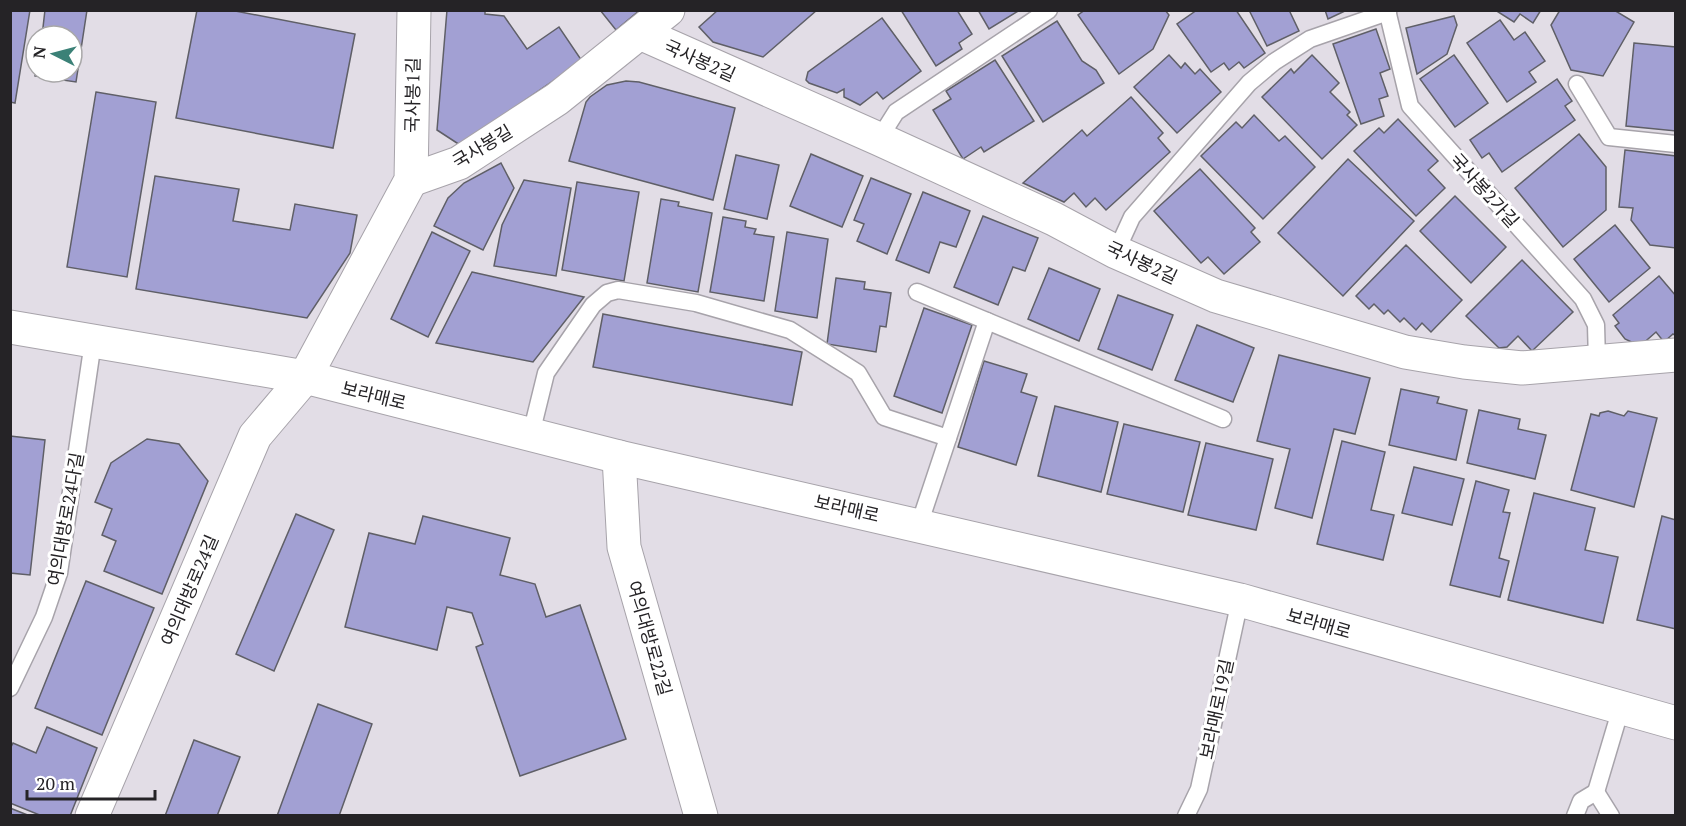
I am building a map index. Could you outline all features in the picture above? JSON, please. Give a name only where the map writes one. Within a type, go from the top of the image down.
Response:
[{"type":"street","name":"국사봉1길","points":[[411,180],[414,10]]},
{"type":"street","name":"국사봉길","points":[[411,180],[459,163],[557,99],[669,10]]},
{"type":"street","name":"국사봉2길","points":[[640,33],[879,139],[1054,219],[1116,252],[1216,296],[1405,352],[1464,362],[1522,368],[1676,355]]},
{"type":"street","points":[[305,377],[411,180]]},
{"type":"street","name":"보라매로","points":[[10,327],[305,377],[619,456],[1240,600],[1676,723]]},
{"type":"street","name":"여의대방로24길","points":[[92,816],[255,436],[305,377]]},
{"type":"street","name":"여의대방로22길","points":[[619,456],[624,547],[701,816]]},
{"type":"lane","points":[[879,139],[896,112],[1049,10]]},
{"type":"lane","points":[[1116,252],[1132,217],[1257,76],[1310,39],[1387,11]]},
{"type":"lane","name":"국사봉2가길","points":[[1387,11],[1410,106],[1583,299],[1596,325],[1598,361]]},
{"type":"lane","points":[[1577,84],[1609,137],[1676,144]]},
{"type":"lane","points":[[531,434],[546,374],[593,305],[607,293],[618,290],[696,303],[790,330],[858,373],[884,417],[948,438]]},
{"type":"lane","points":[[917,292],[1223,419]]},
{"type":"lane","points":[[919,525],[987,321]]},
{"type":"lane","name":"여의대방로24다길","points":[[10,688],[44,617],[58,573],[93,342]]},
{"type":"lane","name":"보라매로19길","points":[[1186,816],[1199,789],[1240,600]]},
{"type":"lane","points":[[1575,816],[1581,801],[1596,792],[1621,708]]},
{"type":"lane","points":[[1596,792],[1611,816]]},
{"type":"building","points":[[10,10],[30,10],[28,24],[24,24],[24,47],[15,103],[10,102]]},
{"type":"building","points":[[45,10],[87,10],[84,30],[84,24],[43,24]]},
{"type":"building","points":[[197,10],[230,10],[355,34],[333,148],[176,118]]},
{"type":"building","points":[[447,10],[485,10],[485,14],[504,16],[527,49],[559,27],[582,61],[460,145],[437,130]]},
{"type":"building","points":[[600,10],[640,10],[616,30]]},
{"type":"building","points":[[718,10],[817,10],[763,57],[713,42],[699,27]]},
{"type":"building","points":[[901,10],[957,10],[972,34],[959,43],[962,49],[936,66]]},
{"type":"building","points":[[978,10],[1020,10],[989,29]]},
{"type":"building","points":[[1085,10],[1165,10],[1169,15],[1153,49],[1119,74],[1078,15]]},
{"type":"building","points":[[1197,10],[1236,10],[1265,53],[1244,68],[1239,62],[1229,70],[1224,63],[1211,72],[1177,24]]},
{"type":"building","points":[[1249,10],[1289,10],[1299,31],[1267,46]]},
{"type":"building","points":[[1325,10],[1347,10],[1328,19]]},
{"type":"building","points":[[1495,10],[1541,10],[1533,23],[1520,14],[1514,22]]},
{"type":"building","points":[[1560,10],[1614,10],[1634,22],[1603,76],[1571,70],[1551,25]]},
{"type":"building","points":[[1454,16],[1457,25],[1447,54],[1417,74],[1406,28]]},
{"type":"building","points":[[882,18],[921,71],[883,99],[877,92],[860,105],[844,97],[844,89],[837,93],[806,80],[808,72]]},
{"type":"building","points":[[1500,20],[1514,40],[1525,32],[1545,61],[1529,72],[1536,82],[1507,102],[1467,43]]},
{"type":"building","points":[[1057,21],[1082,61],[1096,70],[1104,83],[1043,122],[1002,56]]},
{"type":"building","points":[[1376,29],[1390,69],[1380,73],[1388,96],[1379,99],[1384,116],[1361,124],[1333,44]]},
{"type":"building","points":[[1634,43],[1676,47],[1676,131],[1626,126]]},
{"type":"building","points":[[1169,55],[1181,68],[1185,63],[1195,74],[1200,69],[1221,92],[1177,133],[1134,87]]},
{"type":"building","points":[[1312,55],[1339,83],[1330,92],[1350,112],[1347,115],[1357,125],[1322,159],[1262,97],[1291,69],[1294,73]]},
{"type":"building","points":[[1454,55],[1488,103],[1455,127],[1420,79]]},
{"type":"building","points":[[995,60],[1034,121],[984,152],[981,147],[963,159],[933,110],[951,99],[946,91]]},
{"type":"building","points":[[1557,79],[1572,101],[1565,106],[1575,120],[1502,172],[1489,153],[1482,158],[1470,140]]},
{"type":"building","points":[[626,81],[639,82],[735,108],[713,200],[569,161],[586,102],[607,85]]},
{"type":"building","points":[[96,92],[156,102],[127,277],[67,267]]},
{"type":"building","points":[[1131,97],[1163,133],[1158,138],[1170,152],[1106,210],[1095,198],[1086,207],[1074,193],[1064,202],[1023,183],[1082,130],[1087,136]]},
{"type":"building","points":[[1254,115],[1279,141],[1285,136],[1315,167],[1263,219],[1201,156],[1236,122],[1242,128]]},
{"type":"building","points":[[1398,119],[1438,161],[1428,170],[1445,188],[1416,216],[1354,151],[1379,128],[1384,133]]},
{"type":"building","points":[[1579,134],[1606,167],[1606,210],[1563,247],[1515,188]]},
{"type":"building","points":[[1625,150],[1676,156],[1676,248],[1650,245],[1631,220],[1633,208],[1619,207]]},
{"type":"building","points":[[811,154],[863,176],[842,227],[790,206]]},
{"type":"building","points":[[736,155],[779,165],[767,219],[724,209]]},
{"type":"building","points":[[1348,159],[1414,221],[1343,296],[1278,233]]},
{"type":"building","points":[[501,163],[514,188],[483,250],[434,226],[448,198],[464,183]]},
{"type":"building","points":[[1200,169],[1255,228],[1251,232],[1260,242],[1224,274],[1208,257],[1201,263],[1154,211]]},
{"type":"building","points":[[155,176],[239,189],[233,221],[290,230],[295,204],[357,215],[350,253],[307,318],[136,289]]},
{"type":"building","points":[[871,178],[911,194],[887,254],[857,241],[864,224],[854,220]]},
{"type":"building","points":[[524,180],[571,188],[556,276],[494,266],[502,225]]},
{"type":"building","points":[[577,182],[639,192],[624,281],[562,270]]},
{"type":"building","points":[[923,192],[970,211],[956,247],[940,242],[929,273],[896,260]]},
{"type":"building","points":[[1455,196],[1506,247],[1471,283],[1420,231]]},
{"type":"building","points":[[661,199],[679,202],[678,206],[712,213],[698,292],[647,283]]},
{"type":"building","points":[[983,216],[1038,238],[1025,271],[1013,267],[998,305],[954,287]]},
{"type":"building","points":[[723,217],[746,221],[745,227],[756,229],[754,234],[774,237],[764,301],[710,292]]},
{"type":"building","points":[[1615,225],[1650,268],[1609,302],[1574,259]]},
{"type":"building","points":[[432,232],[470,251],[428,337],[391,319]]},
{"type":"building","points":[[787,232],[828,239],[817,318],[775,311]]},
{"type":"building","points":[[1406,245],[1462,300],[1431,332],[1422,323],[1416,330],[1404,318],[1400,322],[1388,310],[1384,314],[1374,304],[1369,309],[1356,296]]},
{"type":"building","points":[[1522,260],[1573,312],[1532,351],[1518,336],[1507,347],[1499,348],[1466,316]]},
{"type":"building","points":[[1049,268],[1100,289],[1079,341],[1028,319]]},
{"type":"building","points":[[472,272],[584,297],[533,362],[436,343]]},
{"type":"building","points":[[1659,276],[1676,296],[1676,336],[1673,334],[1664,342],[1656,332],[1640,346],[1625,339],[1615,326],[1619,323],[1613,315]]},
{"type":"building","points":[[836,278],[865,282],[864,289],[891,293],[886,327],[880,326],[876,352],[827,344]]},
{"type":"building","points":[[1118,295],[1173,315],[1152,370],[1098,349]]},
{"type":"building","points":[[924,308],[972,325],[942,413],[894,396]]},
{"type":"building","points":[[603,314],[802,352],[792,405],[593,367]]},
{"type":"building","points":[[1197,325],[1254,348],[1233,402],[1175,380]]},
{"type":"building","points":[[1279,355],[1370,378],[1355,434],[1334,429],[1312,518],[1275,508],[1290,449],[1257,441]]},
{"type":"building","points":[[984,361],[1027,374],[1021,392],[1037,397],[1016,465],[958,447]]},
{"type":"building","points":[[1401,389],[1439,397],[1437,403],[1467,410],[1456,460],[1389,445]]},
{"type":"building","points":[[1055,406],[1118,422],[1101,492],[1038,476]]},
{"type":"building","points":[[1479,410],[1520,419],[1518,429],[1546,435],[1535,479],[1467,463]]},
{"type":"building","points":[[1608,411],[1624,416],[1628,411],[1657,418],[1634,507],[1571,490],[1591,414],[1599,416],[1600,413]]},
{"type":"building","points":[[1124,424],[1200,442],[1183,512],[1107,494]]},
{"type":"building","points":[[10,436],[45,440],[30,575],[10,573]]},
{"type":"building","points":[[147,439],[179,444],[208,481],[162,594],[104,571],[116,541],[102,535],[112,509],[95,502],[111,463]]},
{"type":"building","points":[[1342,441],[1385,452],[1371,510],[1394,515],[1383,560],[1317,544]]},
{"type":"building","points":[[1206,443],[1273,459],[1256,530],[1188,515]]},
{"type":"building","points":[[1414,467],[1464,479],[1452,525],[1402,513]]},
{"type":"building","points":[[1476,481],[1509,490],[1503,512],[1510,513],[1499,558],[1509,561],[1500,597],[1450,585]]},
{"type":"building","points":[[1534,493],[1595,508],[1585,550],[1618,557],[1603,623],[1508,600]]},
{"type":"building","points":[[296,514],[334,530],[274,671],[236,654]]},
{"type":"building","points":[[423,516],[510,538],[500,575],[535,584],[546,617],[580,605],[626,739],[520,776],[476,647],[483,644],[472,613],[447,607],[437,650],[345,627],[369,533],[415,544]]},
{"type":"building","points":[[1662,516],[1676,520],[1676,629],[1637,620]]},
{"type":"building","points":[[86,581],[154,608],[102,735],[35,708]]},
{"type":"building","points":[[318,704],[372,724],[339,816],[277,816]]},
{"type":"building","points":[[47,727],[97,748],[70,816],[42,816],[10,803],[10,749],[13,743],[36,753]]},
{"type":"building","points":[[194,740],[240,757],[217,816],[165,816]]},
{"type":"building","points":[[10,808],[30,816],[10,816]]}]
